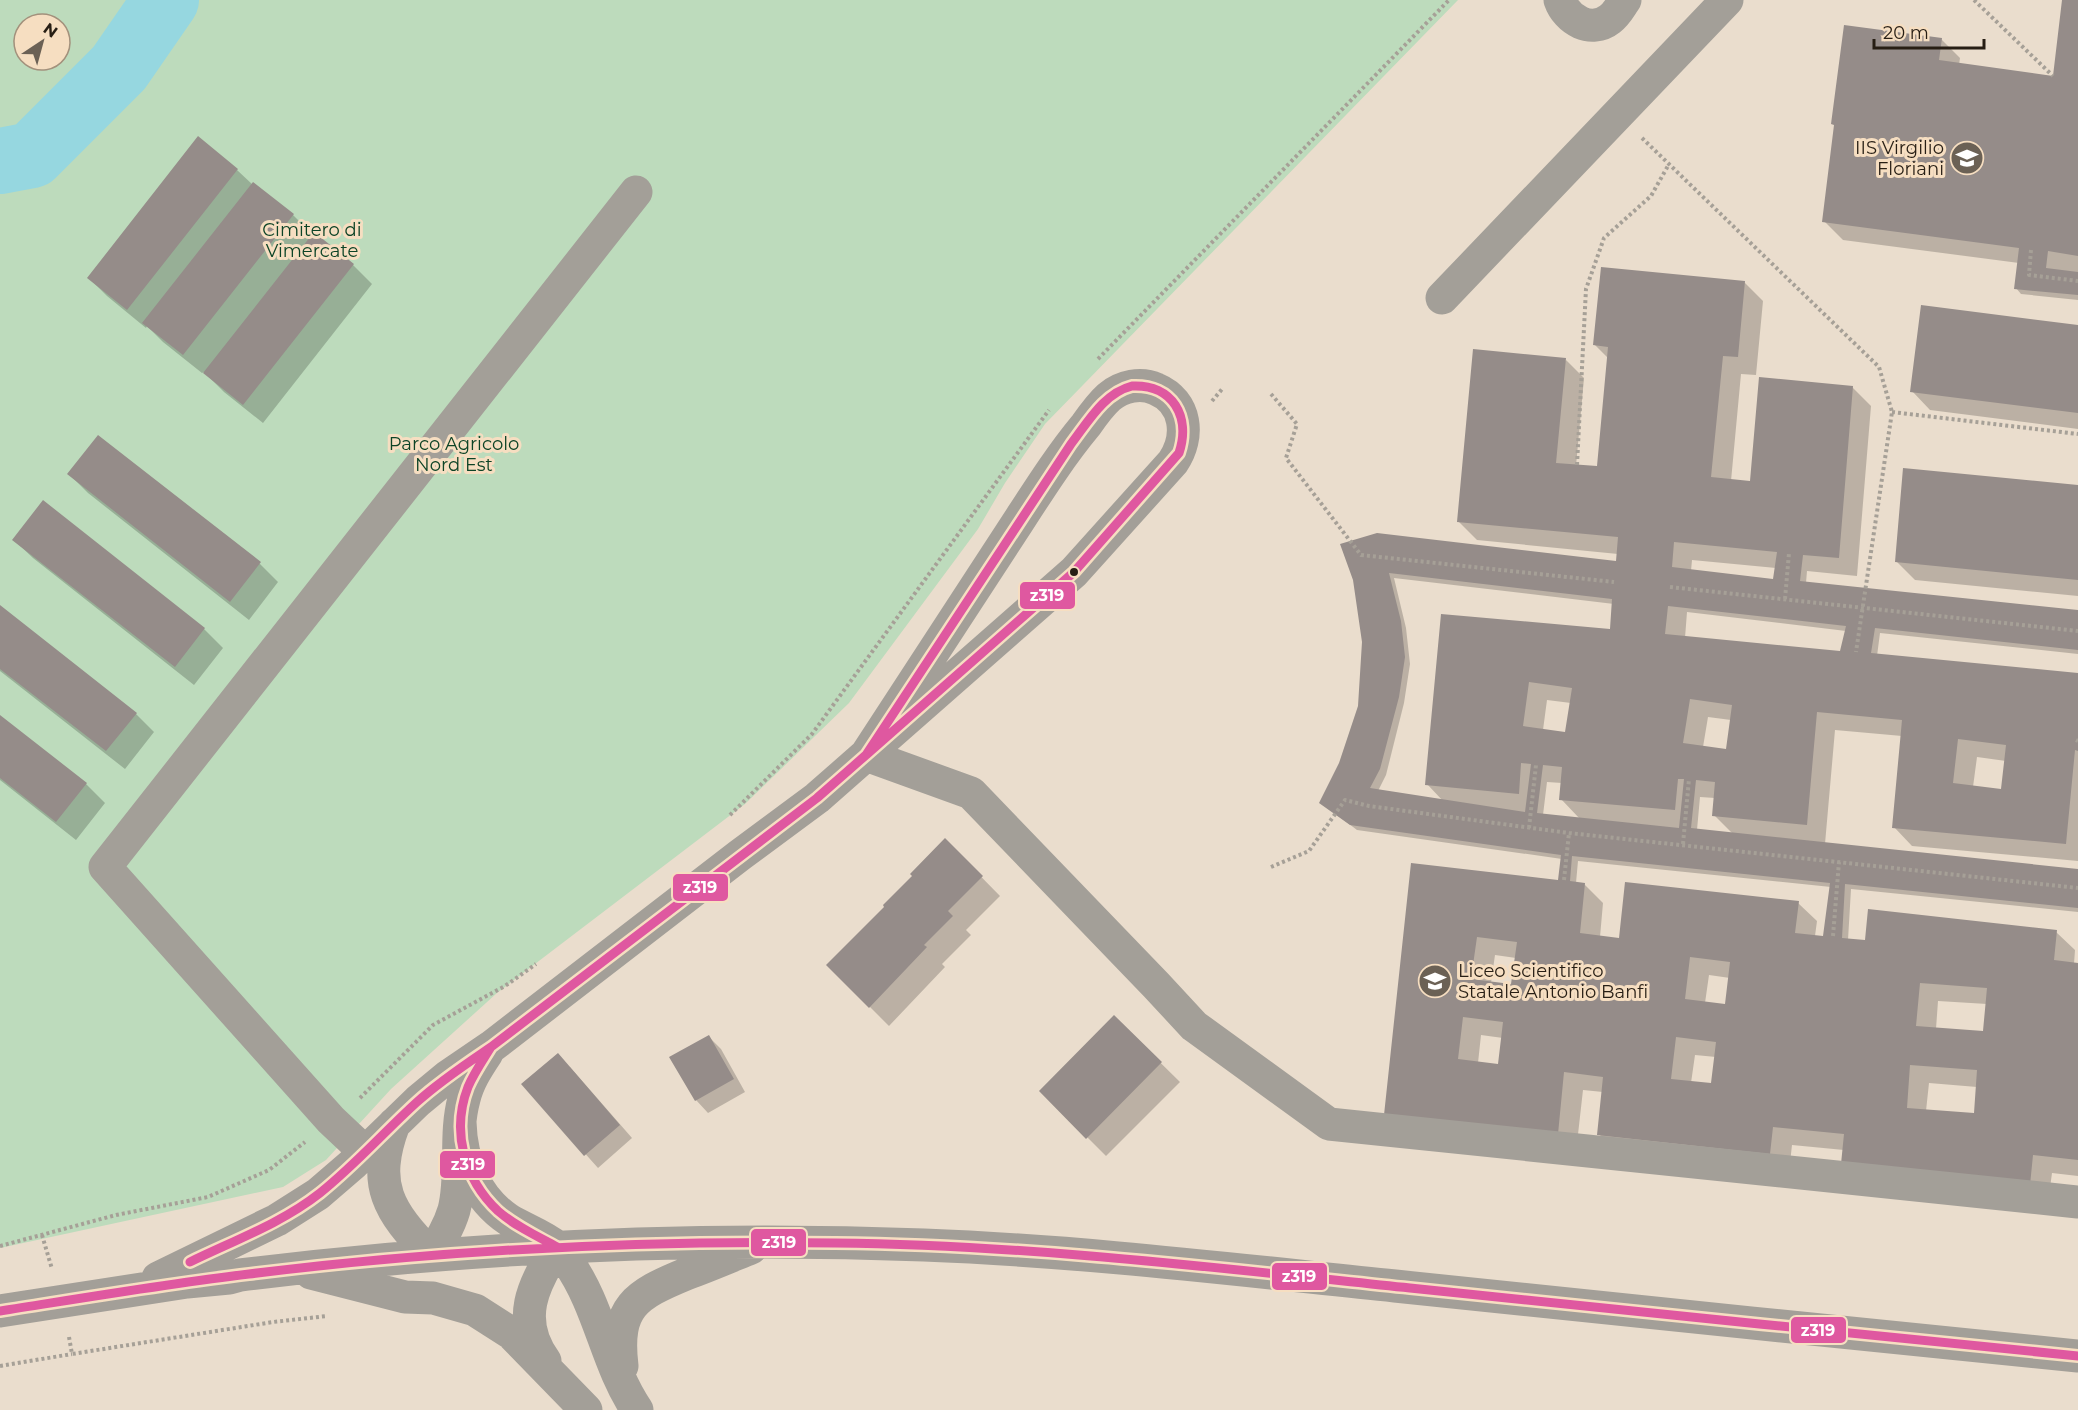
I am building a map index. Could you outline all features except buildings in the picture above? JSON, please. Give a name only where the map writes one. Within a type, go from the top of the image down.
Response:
[{"type":"street","points":[[1560,0],[1563,8],[1571,17],[1589,26],[1609,20],[1617,13],[1625,0]]},
{"type":"street","points":[[1442,298],[1727,0]]},
{"type":"street","points":[[365,1152],[331,1120],[105,867],[636,192]]},
{"type":"street","points":[[135,1290],[291,1212],[330,1184],[395,1122],[447,1077],[491,1047],[721,869],[817,798],[1074,572],[1173,462],[1179,453],[1185,432],[1180,412],[1164,393],[1147,386],[1132,386],[1118,391],[1104,402],[1063,452],[866,754]]},
{"type":"street","points":[[866,754],[971,793],[1194,1026],[1329,1124],[2078,1202]]},
{"type":"street","points":[[431,1255],[449,1224],[455,1207],[460,1122],[464,1097],[491,1047]]},
{"type":"street","points":[[395,1122],[384,1154],[383,1172],[386,1189],[391,1206],[400,1221],[431,1255]]},
{"type":"street","points":[[460,1122],[465,1159],[481,1193],[508,1219],[557,1247],[585,1288],[630,1399]]},
{"type":"street","points":[[630,1399],[620,1335],[625,1316],[636,1300],[657,1286],[767,1242]]},
{"type":"street","points":[[0,1311],[292,1269],[431,1255],[661,1243],[926,1245],[1137,1259],[2078,1356]]},
{"type":"street","points":[[557,1247],[535,1284],[529,1307],[529,1319],[536,1348],[579,1404]]},
{"type":"street","points":[[292,1269],[405,1298],[434,1298],[475,1310],[511,1333],[579,1404]]},
{"type":"path","points":[[1093,365],[1449,0]]},
{"type":"path","points":[[1974,0],[2053,76]]},
{"type":"path","points":[[1618,114],[1879,367],[1892,412],[1856,652]]},
{"type":"path","points":[[1577,465],[1586,289],[1604,238],[1651,196],[1669,164]]},
{"type":"path","points":[[2031,250],[2029,275],[2078,281]]},
{"type":"path","points":[[1271,394],[1297,424],[1286,458],[1361,555],[1614,582]]},
{"type":"path","points":[[729,816],[812,734],[1051,408]]},
{"type":"path","points":[[1892,412],[2078,434]]},
{"type":"path","points":[[1785,599],[1789,553]]},
{"type":"path","points":[[1670,587],[2078,631]]},
{"type":"path","points":[[1529,828],[1536,765]]},
{"type":"path","points":[[1683,844],[1689,779]]},
{"type":"path","points":[[1271,867],[1309,851],[1345,800],[1369,806],[1569,833],[2078,888]]},
{"type":"path","points":[[1564,880],[1569,833]]},
{"type":"path","points":[[1833,936],[1839,862]]},
{"type":"path","points":[[0,1246],[116,1215],[208,1197],[269,1170],[366,1094],[433,1025],[505,986],[544,958]]},
{"type":"path","points":[[0,1366],[72,1354]]},
{"type":"green space","name":"Parco Agricolo Nord Est","points":[[0,0],[1458,0],[1045,424],[1005,483],[978,529],[849,703],[745,804],[497,993],[391,1089],[326,1160],[283,1187],[0,1248]]},
{"type":"waterway","points":[[0,161],[32,155],[119,68],[166,0]]},
{"type":"transit line","name":"z319","points":[[1132,386],[1158,391],[1175,405],[1182,427],[1179,453],[1074,572],[866,755],[1071,444],[1105,402],[1113,395],[1132,386]]},
{"type":"transit line","name":"z319","points":[[190,1262],[274,1222],[320,1193],[435,1087],[491,1047],[817,798],[866,755]]},
{"type":"transit line","name":"z319","points":[[491,1047],[470,1082],[463,1104],[461,1137],[469,1169],[486,1198],[498,1211],[519,1226],[557,1247]]},
{"type":"transit line","name":"z319","points":[[0,1311],[218,1278],[468,1253],[688,1243],[835,1243],[979,1248],[1123,1259],[2078,1356]]},
{"type":"place","name":"IIS Virgilio Floriani","points":[[1967,158]]},
{"type":"place","name":"Liceo Scientifico Statale Antonio Banfi","points":[[1435,981]]},
{"type":"park label","name":"Cimitero di Vimercate","points":[[312,240]]}]
